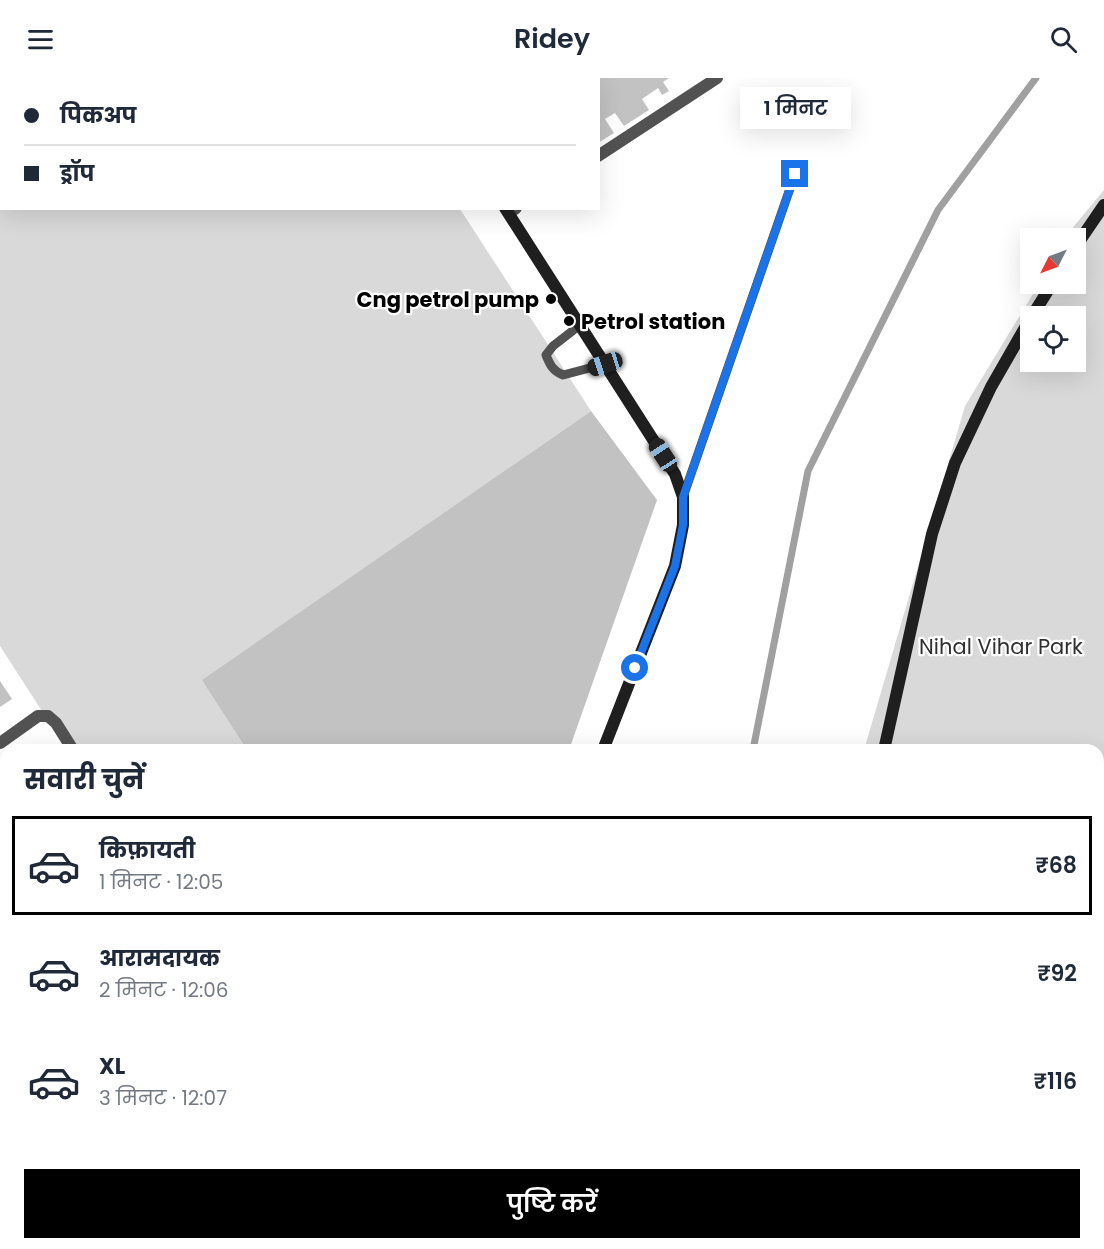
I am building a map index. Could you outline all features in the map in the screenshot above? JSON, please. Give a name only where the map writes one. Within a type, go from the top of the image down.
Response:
[{"type":"street","points":[[600,155],[717,78]]},
{"type":"street","points":[[1086,231],[1104,205]]},
{"type":"street","points":[[510,210],[675,474],[683,497],[683,525],[675,566],[605,744]]},
{"type":"street","points":[[885,744],[932,534],[954,463],[991,387],[1020,337]]},
{"type":"street","points":[[0,743],[38,716],[48,716],[56,723],[69,744]]},
{"type":"lane","points":[[683,497],[795,174]]},
{"type":"lane","points":[[580,325],[553,346],[546,355],[549,364],[555,372],[563,375],[605,364]]},
{"type":"green space","name":"Nihal Vihar Park","points":[[1104,190],[1104,744],[866,744],[965,406],[1020,315],[1020,372],[1086,372],[1086,306],[1026,306],[1033,294],[1086,294],[1086,228],[1073,228]]},
{"type":"green space","points":[[0,210],[461,210],[591,411],[203,680],[243,744],[63,744],[0,646]]},
{"type":"building","points":[[600,78],[669,78],[663,82],[669,91],[662,95],[658,88],[642,99],[649,110],[624,126],[615,113],[605,119],[614,133],[600,142]]},
{"type":"building","points":[[591,411],[657,500],[571,744],[243,744],[202,680]]},
{"type":"building","points":[[0,681],[12,699],[0,707]]},
{"type":"waterway","points":[[754,744],[808,471],[938,210],[1036,78]]},
{"type":"place","name":"Cng petrol pump","points":[[551,299]]},
{"type":"place","name":"Petrol station","points":[[569,321]]},
{"type":"route","points":[[635,668],[675,566],[683,525],[683,497],[795,174]]}]
